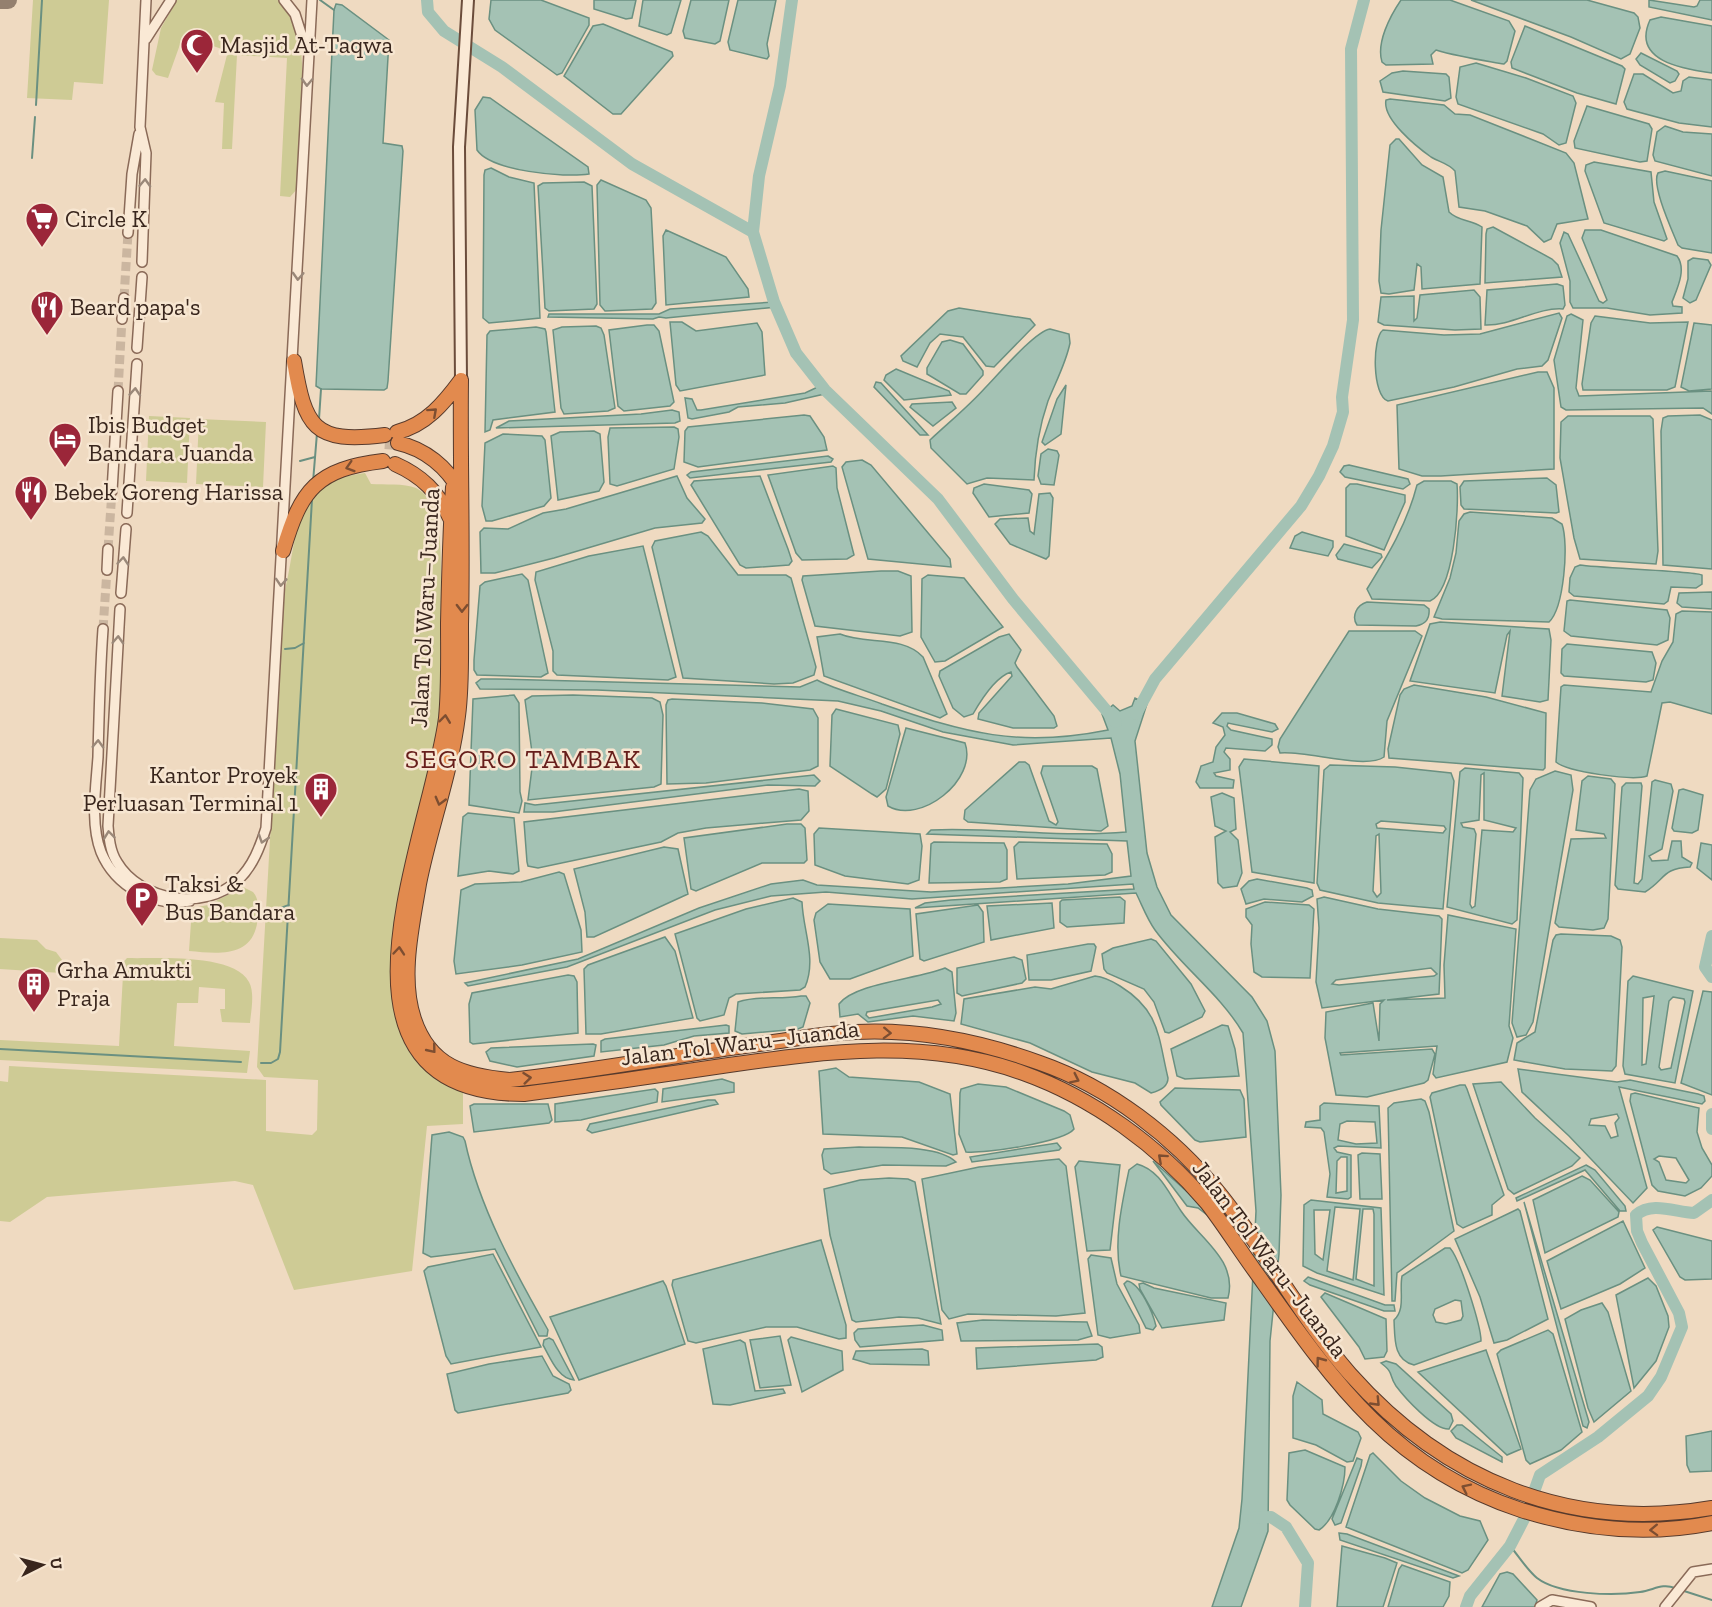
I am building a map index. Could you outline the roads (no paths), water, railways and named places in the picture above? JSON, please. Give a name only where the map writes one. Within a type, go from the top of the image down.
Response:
[{"type":"highway","points":[[294,361],[300,397],[312,423],[324,432],[353,437],[391,438],[417,449],[439,464],[454,479],[462,493]]},
{"type":"highway","points":[[391,438],[414,427],[436,411],[461,380]]},
{"type":"highway","name":"Jalan Tol Waru–Juanda","points":[[461,380],[463,549],[458,715],[423,867],[408,977],[408,999],[413,1019],[423,1039],[443,1062],[467,1080],[510,1080],[856,1032],[922,1035],[974,1042],[1043,1064],[1094,1088],[1128,1110],[1189,1160],[1219,1192],[1348,1372],[1394,1420],[1450,1461],[1509,1490],[1555,1504],[1598,1512],[1640,1514],[1712,1508]]},
{"type":"highway","name":"Jalan Tol Waru–Juanda","points":[[460,428],[454,452],[446,716],[439,762],[407,883],[397,975],[400,1012],[412,1043],[431,1067],[494,1093],[524,1094],[810,1053],[886,1049],[966,1058],[1024,1073],[1094,1108],[1134,1134],[1182,1175],[1208,1205],[1348,1397],[1377,1427],[1436,1471],[1483,1496],[1560,1522],[1632,1530],[1712,1524]]},
{"type":"highway","points":[[283,550],[292,521],[307,492],[318,481],[356,465],[389,462],[421,478],[436,492],[451,520]]},
{"type":"main road","points":[[461,380],[459,147],[468,0]]},
{"type":"street","points":[[128,232],[132,174],[140,128],[146,0]]},
{"type":"street","points":[[145,42],[171,0]]},
{"type":"street","points":[[284,0],[295,14],[308,58]]},
{"type":"street","points":[[103,629],[96,805],[101,852],[123,882],[142,895],[161,902],[198,900],[223,891],[238,880],[258,854],[266,828],[294,361],[312,1]]},
{"type":"street","points":[[140,128],[146,153],[142,262]]},
{"type":"street","points":[[138,348],[142,277]]},
{"type":"street","points":[[122,319],[124,298]]},
{"type":"street","points":[[127,513],[137,364]]},
{"type":"street","points":[[112,491],[118,391]]},
{"type":"street","points":[[121,593],[126,529]]},
{"type":"street","points":[[107,570],[108,549]]},
{"type":"street","points":[[120,609],[108,826],[116,861],[128,876],[145,889],[198,900]]},
{"type":"street","points":[[96,805],[110,781]]},
{"type":"street","points":[[1665,1607],[1693,1572],[1712,1569]]},
{"type":"street","points":[[1540,1607],[1552,1600],[1591,1607]]},
{"type":"waterway","points":[[36,105],[42,0]]},
{"type":"waterway","points":[[320,0],[334,10]]},
{"type":"waterway","points":[[427,0],[428,12],[444,31],[502,67],[632,164],[753,232]]},
{"type":"waterway","points":[[792,0],[780,86],[759,176],[753,232],[774,302],[796,353],[825,390],[938,499],[1013,599],[1116,722]]},
{"type":"waterway","points":[[1136,714],[1155,679],[1301,506],[1333,446],[1343,412],[1342,397],[1353,320],[1351,49],[1364,0]]},
{"type":"waterway","points":[[32,158],[35,117]]},
{"type":"waterway","points":[[319,419],[321,389]]},
{"type":"waterway","points":[[313,482],[317,433]]},
{"type":"waterway","points":[[300,461],[315,457]]},
{"type":"waterway","points":[[261,1063],[271,1063],[278,1059],[280,1052],[312,499]]},
{"type":"waterway","points":[[285,649],[295,648],[304,643]]},
{"type":"waterway","points":[[270,912],[289,905]]},
{"type":"waterway","points":[[1712,936],[1705,967],[1712,977]]},
{"type":"waterway","points":[[0,1049],[241,1062]]},
{"type":"waterway","points":[[1712,1114],[1712,1129]]},
{"type":"waterway","points":[[1466,1607],[1470,1596],[1510,1546],[1525,1517],[1540,1475],[1598,1437],[1648,1396],[1661,1377],[1682,1327],[1679,1313],[1637,1231],[1636,1215],[1656,1208],[1694,1213],[1712,1200]]},
{"type":"waterway","points":[[1253,1518],[1271,1517],[1286,1527],[1308,1563],[1305,1607]]},
{"type":"waterway","points":[[1510,1546],[1537,1578],[1559,1588],[1587,1593],[1616,1594],[1662,1587],[1675,1588]]},
{"type":"waterway","points":[[1681,1590],[1712,1600]]},
{"type":"tunnel","points":[[124,298],[128,233]]},
{"type":"tunnel","points":[[118,391],[122,319]]},
{"type":"tunnel","points":[[385,442],[398,443]]},
{"type":"tunnel","points":[[108,549],[112,491]]},
{"type":"tunnel","points":[[103,629],[107,570]]},
{"type":"place","name":"Masjid At-Taqwa","points":[[197,74]]},
{"type":"place","name":"Circle K","points":[[42,248]]},
{"type":"place","name":"Beard papa's","points":[[47,336]]},
{"type":"place","name":"Ibis Budget Bandara Juanda","points":[[65,468]]},
{"type":"place","name":"Bebek Goreng Harissa","points":[[31,521]]},
{"type":"place","name":"Kantor Proyek Perluasan Terminal 1","points":[[321,818]]},
{"type":"place","name":"Taksi & Bus Bandara","points":[[142,927]]},
{"type":"place","name":"Grha Amukti Praja","points":[[34,1013]]},
{"type":"district","name":"SEGORO TAMBAK","points":[[523,759]]}]
